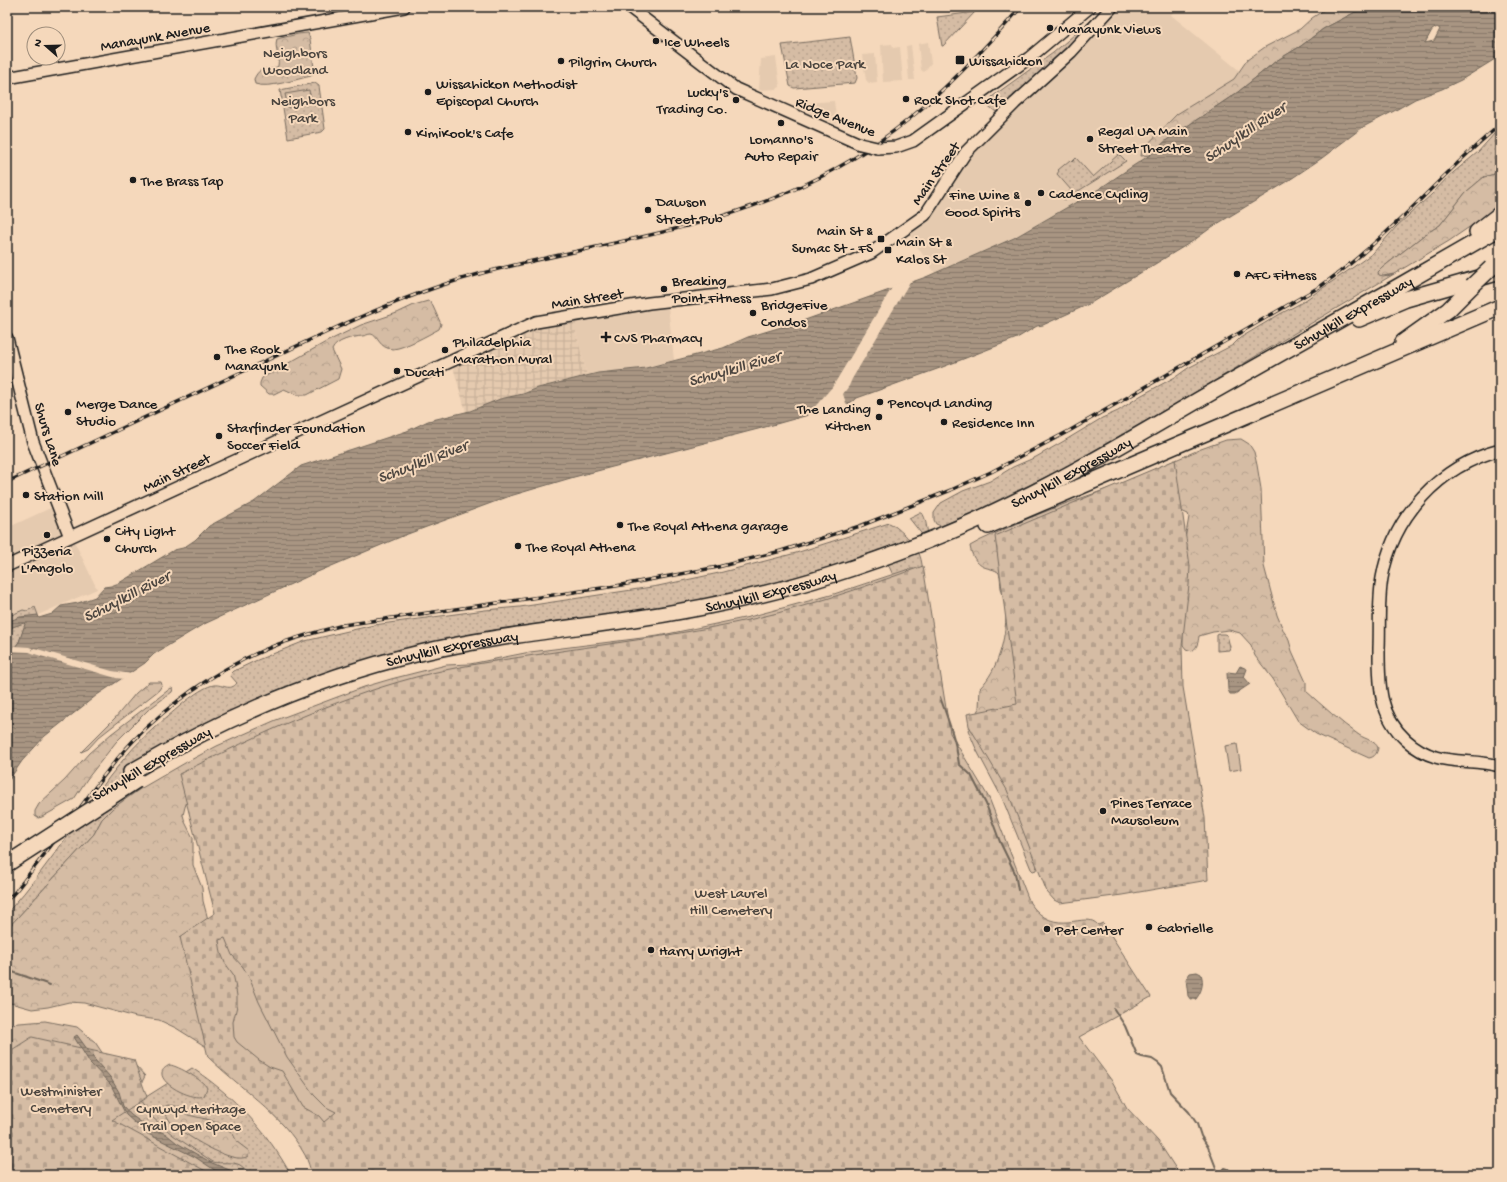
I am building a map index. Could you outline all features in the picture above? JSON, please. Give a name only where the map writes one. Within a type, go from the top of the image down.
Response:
[{"type":"highway","points":[[1398,288],[1500,214]]},
{"type":"highway","name":"Schuylkill Expressway","points":[[957,534],[1060,479],[1398,288],[1500,228]]},
{"type":"highway","points":[[1383,357],[1448,310],[1472,286],[1497,267]]},
{"type":"highway","points":[[1283,352],[1406,299],[1497,267]]},
{"type":"highway","name":"Schuylkill Expressway","points":[[7,864],[134,776],[170,749],[206,730],[271,700],[342,674],[380,663],[458,645],[669,613],[745,598],[885,562],[957,534],[1500,307]]},
{"type":"highway","name":"Schuylkill Expressway","points":[[7,853],[134,776]]},
{"type":"street","name":"Manayunk Avenue","points":[[7,78],[404,7]]},
{"type":"street","name":"Ridge Avenue","points":[[630,7],[736,89],[860,144],[877,148],[896,147],[913,141],[1030,58],[1090,7]]},
{"type":"street","name":"Main Street","points":[[7,566],[536,322],[649,303],[777,288],[811,279],[871,253],[925,215],[966,152],[1015,102],[1071,52],[1112,7]]},
{"type":"street","name":"Shurs Lane","points":[[7,338],[33,442],[70,537]]},
{"type":"street","points":[[1500,450],[1469,461],[1441,479],[1419,500],[1400,527],[1389,552],[1382,583],[1380,601],[1379,677],[1381,697],[1387,714],[1402,736],[1412,745],[1428,754],[1447,760],[1500,766]]},
{"type":"shaded area","points":[[1120,7],[1177,7],[1171,15],[1251,80],[1168,139],[1150,155],[1099,189],[1014,238],[935,273],[909,234],[931,219],[967,161],[1008,116],[1077,54]]},
{"type":"shaded area","points":[[928,42],[931,63],[924,72],[921,70],[918,44]]},
{"type":"shaded area","points":[[892,44],[893,48],[900,47],[903,81],[883,82],[881,45]]},
{"type":"shaded area","points":[[911,45],[915,80],[909,80],[906,46]]},
{"type":"shaded area","points":[[875,54],[877,82],[869,83],[866,80],[862,55]]},
{"type":"shaded area","points":[[776,57],[780,87],[776,89],[759,90],[761,59]]},
{"type":"shaded area","points":[[834,101],[837,124],[804,109],[805,103]]},
{"type":"shaded area","points":[[668,306],[674,360],[646,368],[598,373],[587,376],[576,332],[576,321]]},
{"type":"shaded area","points":[[576,321],[576,332],[587,376],[500,399],[466,412],[453,367],[535,329]]},
{"type":"shaded area","points":[[57,505],[97,589],[38,615],[35,607],[27,611],[23,610],[7,617],[7,528]]},
{"type":"green space","points":[[1336,7],[1365,7],[1323,29],[1301,46],[1276,61],[1238,92],[1168,139],[1150,155],[1141,156],[1142,150],[1177,114],[1234,79],[1247,60],[1265,47],[1300,29],[1324,10]]},
{"type":"green space","points":[[975,12],[943,46],[942,46],[937,17]]},
{"type":"green space","points":[[1096,16],[1097,17],[1070,46],[1024,89],[1016,93],[996,112],[986,104],[993,96],[1053,53]]},
{"type":"green space","name":"Neighbors Woodland","points":[[308,33],[314,68],[311,76],[275,84],[255,84],[254,79],[260,71],[278,66],[276,45],[277,39]]},
{"type":"green space","name":"La Noce Park","points":[[850,37],[857,78],[855,83],[794,88],[790,86],[782,45]]},
{"type":"green space","name":"Neighbors Park","points":[[315,83],[319,86],[325,129],[322,132],[288,138],[280,90]]},
{"type":"green space","points":[[309,90],[311,103],[288,108],[285,94]]},
{"type":"green space","points":[[1500,130],[1500,171],[1484,177],[1466,192],[1440,225],[1424,235],[1382,268],[1387,276],[1394,274],[1189,396],[1060,470],[976,511],[941,526],[936,524],[934,520],[934,513],[941,503],[963,491],[990,481],[1013,467],[1036,457],[1102,418],[1118,411],[1140,396],[1177,376],[1188,368],[1233,345],[1240,338],[1301,303],[1352,268],[1373,253],[1397,226],[1448,177],[1478,152],[1495,133]]},
{"type":"green space","points":[[1119,154],[1126,161],[1064,200],[1063,197],[1071,190],[1057,174],[1059,171],[1058,170],[1070,160],[1072,162],[1076,158],[1093,177]]},
{"type":"green space","points":[[1500,171],[1500,206],[1449,241],[1394,274],[1383,276],[1379,275],[1378,272],[1382,268],[1424,235],[1440,225],[1466,192],[1484,177]]},
{"type":"green space","points":[[428,301],[431,302],[441,324],[439,329],[423,338],[393,349],[382,345],[371,334],[341,341],[332,350],[341,369],[338,379],[307,395],[297,395],[284,389],[274,394],[269,394],[260,386],[262,378],[326,342],[361,325]]},
{"type":"green space","points":[[1241,439],[1249,444],[1254,452],[1257,465],[1261,489],[1264,566],[1277,615],[1284,632],[1288,637],[1292,651],[1306,682],[1306,691],[1352,730],[1375,744],[1378,748],[1376,753],[1373,757],[1369,758],[1316,734],[1298,721],[1273,679],[1255,656],[1251,645],[1240,633],[1229,630],[1199,636],[1197,644],[1192,651],[1186,649],[1183,645],[1183,550],[1189,517],[1188,514],[1179,510],[1038,861],[1036,870],[1033,871],[1002,798],[977,751],[968,730],[979,708],[980,688],[992,672],[1000,653],[1006,623],[1005,604],[999,573],[981,566],[971,552],[970,546],[1029,518],[1113,487],[1201,449],[1226,440]]},
{"type":"green space","points":[[1175,460],[1190,566],[1182,646],[1183,687],[1205,818],[1208,880],[1122,895],[1060,903],[1054,900],[1047,892],[1007,790],[969,726],[967,714],[1017,704],[995,536]]},
{"type":"green space","points":[[922,513],[924,517],[928,533],[924,537],[909,518]]},
{"type":"green space","points":[[889,523],[895,526],[915,545],[922,563],[923,585],[900,573],[893,575],[882,551],[880,550],[826,568],[770,584],[715,597],[435,641],[332,670],[228,712],[194,728],[128,765],[126,767],[140,789],[126,798],[102,819],[94,834],[7,929],[7,913],[40,873],[109,777],[133,748],[189,698],[214,685],[229,687],[234,686],[237,683],[230,675],[234,671],[255,661],[305,641],[374,625],[485,610],[520,607],[658,586],[719,573],[796,553]]},
{"type":"green space","name":"West Laurel Hill Cemetery","points":[[923,566],[950,733],[989,798],[1030,903],[1040,914],[1050,920],[1069,922],[1086,920],[1092,921],[1098,925],[1103,923],[1151,997],[1079,1037],[1112,1081],[1127,1108],[1158,1141],[1180,1175],[312,1175],[305,1155],[296,1140],[285,1127],[273,1114],[208,1057],[180,937],[215,913],[179,774],[240,744],[303,716],[367,692],[399,682],[475,664],[661,636],[754,619],[827,599]]},
{"type":"green space","points":[[909,569],[914,569],[917,578],[188,798],[183,815],[193,838],[193,865],[202,888],[203,901],[210,927],[314,1156],[208,1048],[176,1028],[159,1020],[136,1017],[84,1003],[69,1002],[32,1009],[7,1002],[7,929],[94,834],[102,819],[113,808],[140,789],[217,746],[276,720],[364,687],[391,679],[446,665],[470,664],[530,652],[658,636],[749,617],[831,595]]},
{"type":"green space","points":[[35,607],[38,615],[27,621],[19,642],[7,657],[7,617],[23,610],[27,611]]},
{"type":"green space","points":[[1217,635],[1227,635],[1230,647],[1229,650],[1217,651]]},
{"type":"green space","points":[[149,682],[161,682],[162,685],[159,690],[99,737],[88,749],[81,752],[115,718],[136,693]]},
{"type":"green space","points":[[171,688],[173,689],[172,692],[148,710],[116,742],[87,779],[74,799],[42,817],[38,818],[35,816],[35,811],[39,804],[65,780],[89,753],[111,734]]},
{"type":"green space","points":[[1237,744],[1241,769],[1229,771],[1225,746]]},
{"type":"green space","points":[[225,938],[232,955],[243,967],[249,977],[259,1002],[287,1057],[314,1095],[326,1107],[336,1112],[324,1122],[319,1116],[303,1107],[282,1071],[270,1067],[259,1060],[237,1042],[234,1037],[233,1022],[237,1006],[237,996],[233,974],[225,963],[221,953],[219,940]]},
{"type":"green space","points":[[45,1021],[77,1027],[95,1042],[103,1054],[135,1065],[145,1076],[141,1084],[140,1101],[153,1118],[173,1135],[213,1162],[237,1164],[254,1175],[159,1175],[7,1070],[7,1024]]},
{"type":"green space","name":"Westminister Cemetery","points":[[32,1037],[134,1060],[147,1097],[112,1120],[213,1175],[7,1175],[7,1053]]},
{"type":"green space","points":[[170,1065],[179,1068],[201,1081],[207,1088],[204,1096],[198,1097],[180,1092],[165,1081],[162,1075],[163,1070]]},
{"type":"green space","name":"Cynwyd Heritage Trail Open Space","points":[[192,1068],[222,1090],[248,1116],[260,1129],[282,1159],[291,1175],[213,1175],[111,1119]]},
{"type":"green space","points":[[167,1105],[175,1106],[188,1115],[210,1120],[224,1126],[233,1134],[237,1142],[249,1151],[248,1156],[241,1158],[232,1157],[220,1153],[196,1140],[170,1121],[163,1107]]},
{"type":"water","name":"Schuylkill River","points":[[1365,7],[1500,7],[1500,56],[1461,80],[1415,99],[1363,127],[1322,158],[1285,183],[1212,227],[1193,241],[1089,304],[1043,325],[1037,326],[1017,338],[857,398],[848,404],[574,477],[510,496],[405,535],[315,573],[202,625],[154,654],[145,663],[97,695],[45,736],[22,761],[7,783],[7,657],[19,642],[25,624],[24,623],[7,629],[7,622],[20,617],[38,615],[39,618],[52,614],[61,606],[78,603],[95,597],[104,587],[119,583],[174,550],[183,548],[195,540],[209,526],[254,502],[301,466],[407,431],[428,421],[470,411],[500,399],[523,394],[538,388],[598,373],[646,368],[723,348],[748,337],[805,320],[926,277],[1014,238],[1099,189],[1150,155],[1168,139],[1238,92],[1276,61],[1301,46],[1323,29]],"holes":[[[1437,27],[1440,29],[1434,41],[1425,43],[1432,30]]]},
{"type":"water","points":[[1240,666],[1247,669],[1244,677],[1250,684],[1235,694],[1230,694],[1228,690],[1227,673],[1236,673]]},
{"type":"water","points":[[1197,972],[1201,974],[1202,987],[1196,999],[1191,1000],[1188,996],[1186,979],[1190,973]]},
{"type":"water","points":[[77,1035],[95,1060],[110,1077],[119,1092],[123,1106],[131,1115],[145,1125],[166,1134],[177,1143],[212,1163],[242,1175],[225,1175],[216,1171],[195,1157],[146,1133],[126,1115],[111,1085],[90,1063],[74,1037]]},
{"type":"pier","points":[[911,280],[843,394],[847,406],[805,418],[833,386],[893,286]]},
{"type":"pier","points":[[14,646],[29,647],[32,648],[32,651],[34,648],[112,671],[132,674],[124,679],[116,678],[29,652],[11,651]]},
{"type":"waterway","points":[[940,697],[954,738],[959,764],[971,775],[986,804],[1000,842],[1015,873],[1018,890]]},
{"type":"waterway","points":[[7,970],[50,985]]},
{"type":"waterway","points":[[1114,1009],[1125,1026],[1137,1055],[1152,1059],[1162,1067],[1170,1092],[1189,1112],[1197,1124],[1218,1173],[1220,1174],[1225,1168],[1234,1175]]},
{"type":"railway","points":[[7,482],[329,331],[422,292],[479,274],[685,227],[765,201],[804,185],[836,169],[867,150],[922,108],[973,60],[1021,7]]},
{"type":"railway","points":[[7,900],[15,892],[106,772],[133,741],[165,711],[183,697],[219,673],[239,662],[287,641],[343,625],[616,586],[718,567],[781,551],[860,526],[951,490],[991,472],[1069,431],[1321,286],[1382,237],[1465,156],[1500,125]]},
{"type":"place","name":"Manayunk Views","points":[[1050,28]]},
{"type":"place","name":"Ice Wheels","points":[[656,41]]},
{"type":"place","name":"Wissahickon","points":[[960,60]]},
{"type":"place","name":"Pilgrim Church","points":[[561,61]]},
{"type":"place","name":"Wissahickon Methodist Episcopal Church","points":[[428,92]]},
{"type":"place","name":"Rock Shot Cafe","points":[[906,99]]},
{"type":"place","name":"Lucky's Trading Co.","points":[[736,100]]},
{"type":"place","name":"Lomanno's Auto Repair","points":[[781,123]]},
{"type":"place","name":"KimiKook's Cafe","points":[[408,132]]},
{"type":"place","name":"Regal UA Main Street Theatre","points":[[1090,139]]},
{"type":"place","name":"The Brass Tap","points":[[133,180]]},
{"type":"place","name":"Cadence Cycling","points":[[1041,193]]},
{"type":"place","name":"Fine Wine & Good Spirits","points":[[1028,203]]},
{"type":"place","name":"Dawson Street Pub","points":[[648,210]]},
{"type":"place","name":"Main St & Sumac St - FS","points":[[881,239]]},
{"type":"place","name":"Main St & Kalos St","points":[[888,250]]},
{"type":"place","name":"AFC Fitness","points":[[1237,274]]},
{"type":"place","name":"Breaking Point Fitness","points":[[664,289]]},
{"type":"place","name":"BridgeFive Condos","points":[[753,313]]},
{"type":"place","name":"CVS Pharmacy","points":[[606,337]]},
{"type":"place","name":"Philadelphia Marathon Mural","points":[[445,350]]},
{"type":"place","name":"The Rook Manayunk","points":[[217,357]]},
{"type":"place","name":"Ducati","points":[[397,371]]},
{"type":"place","name":"Pencoyd Landing","points":[[880,402]]},
{"type":"place","name":"Merge Dance Studio","points":[[68,412]]},
{"type":"place","name":"The Landing Kitchen","points":[[879,417]]},
{"type":"place","name":"Residence Inn","points":[[944,422]]},
{"type":"place","name":"Starfinder Foundation Soccer Field","points":[[219,436]]},
{"type":"place","name":"Station Mill","points":[[26,495]]},
{"type":"place","name":"The Royal Athena garage","points":[[620,525]]},
{"type":"place","name":"Pizzeria L'Angolo","points":[[47,535]]},
{"type":"place","name":"City Light Church","points":[[107,539]]},
{"type":"place","name":"The Royal Athena","points":[[518,546]]},
{"type":"place","name":"Pines Terrace Mausoleum","points":[[1103,811]]},
{"type":"place","name":"Gabrielle","points":[[1149,927]]},
{"type":"place","name":"Pet Center","points":[[1047,929]]},
{"type":"place","name":"Harry Wright","points":[[651,950]]}]
